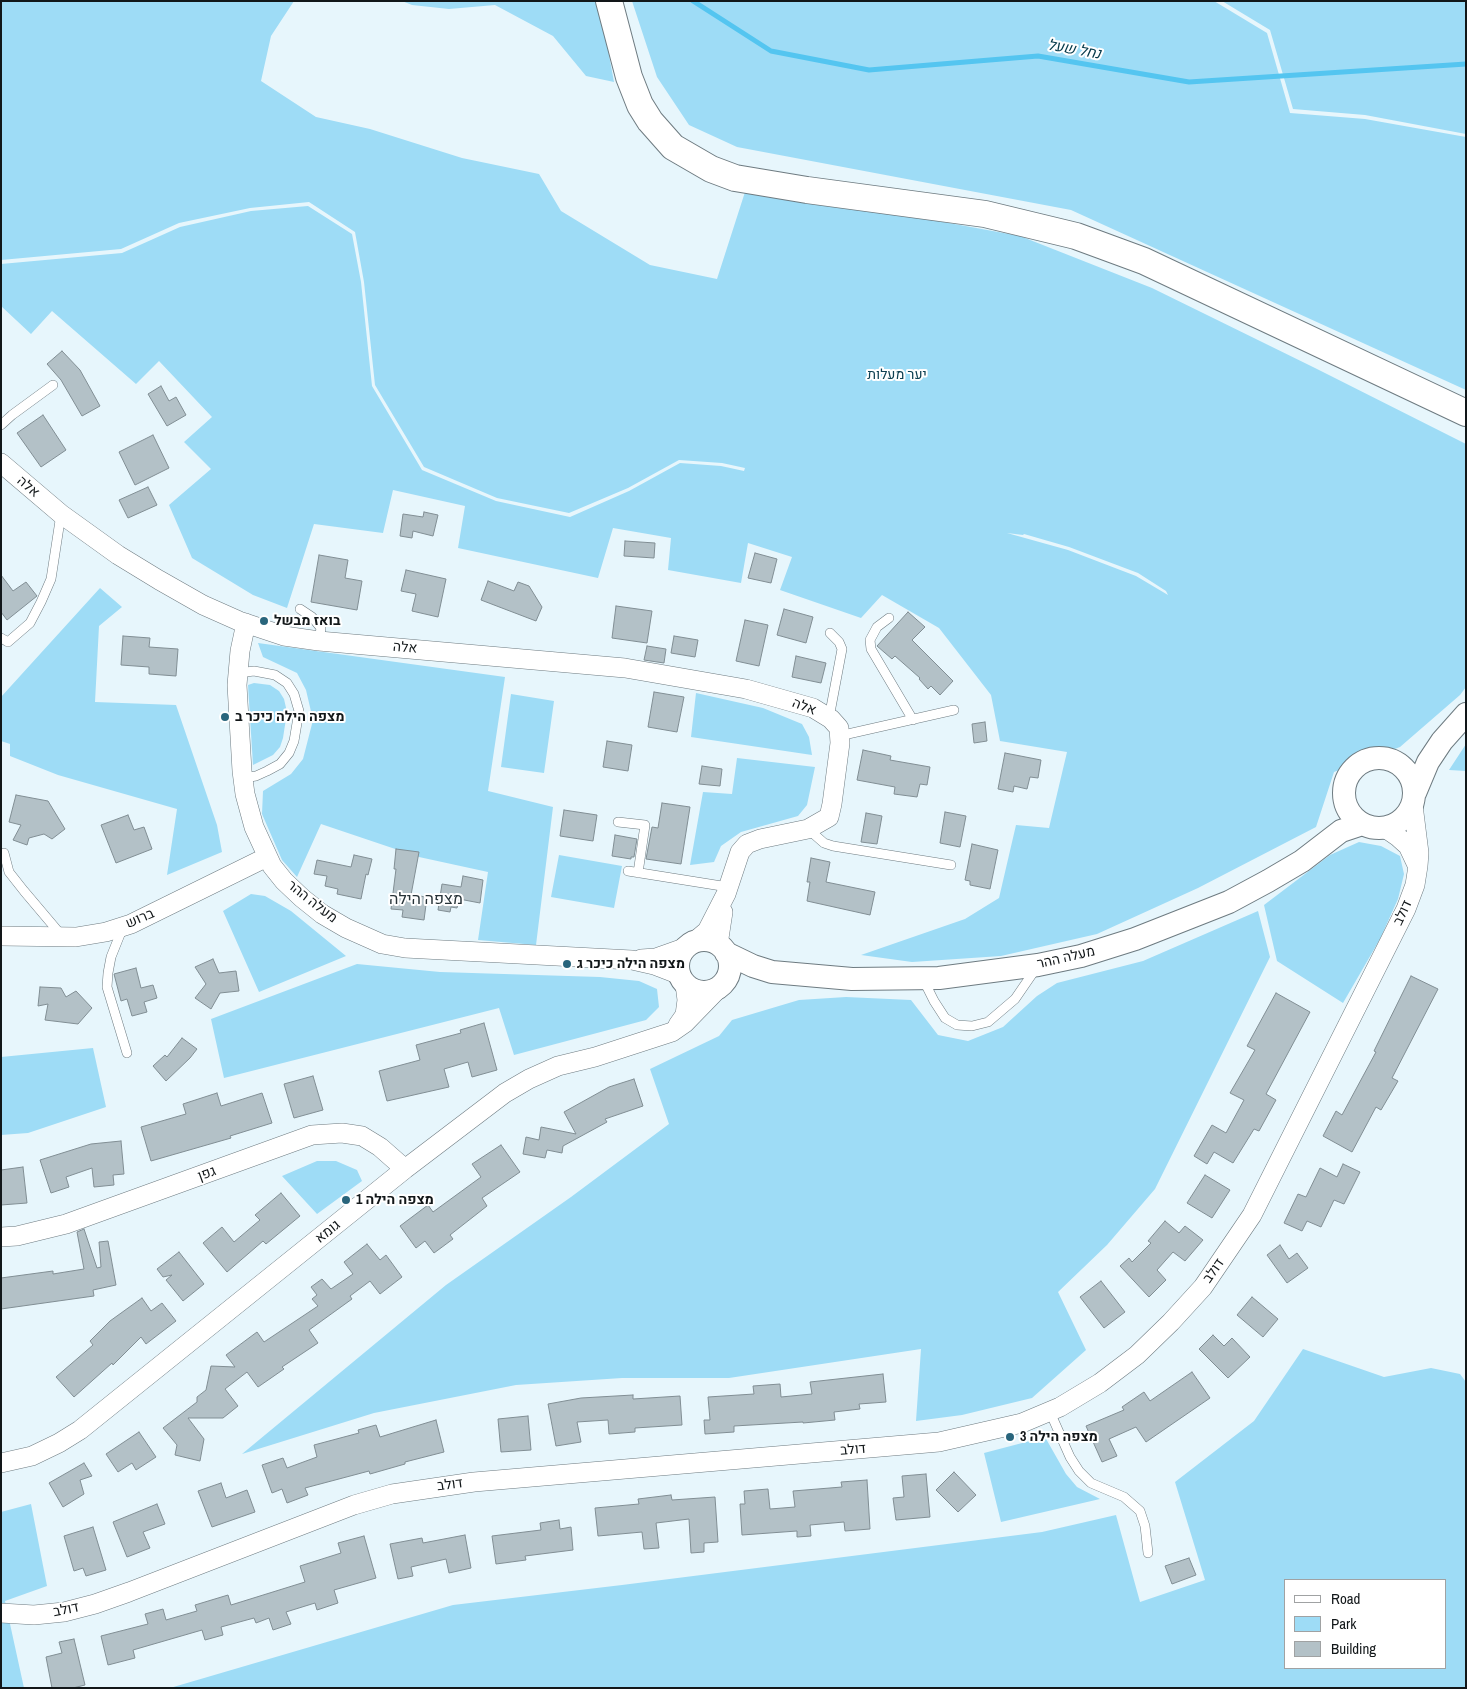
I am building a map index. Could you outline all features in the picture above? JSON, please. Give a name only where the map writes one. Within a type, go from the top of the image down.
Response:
[{"type":"main road","points":[[609,1],[629,77],[640,106],[650,121],[674,146],[711,169],[735,178],[807,190],[985,214],[1076,236],[1144,261],[1466,413]]},
{"type":"street","name":"אלה","points":[[1,463],[61,514],[118,555],[203,605],[284,636],[319,641],[625,668],[746,688],[813,708],[829,718],[839,728],[839,736]]},
{"type":"street","name":"מעלה ההר","points":[[246,623],[238,673],[243,778],[254,826],[272,866],[284,881],[322,914],[346,928],[382,944],[405,948],[632,960],[656,958],[690,945]]},
{"type":"street","points":[[1343,796],[1352,817],[1362,824],[1374,828],[1385,828],[1397,824],[1409,813],[1428,762],[1466,714]]},
{"type":"street","points":[[672,1032],[685,1015],[688,1000],[678,966],[680,958],[690,945],[708,931],[727,891],[740,852],[747,844],[760,839],[808,830],[829,817],[839,736]]},
{"type":"street","points":[[1318,848],[1338,813],[1345,783],[1350,772],[1362,762],[1373,758],[1406,757],[1442,742]]},
{"type":"street","points":[[1385,758],[1397,761],[1408,772],[1414,782],[1414,799]]},
{"type":"street","name":"דולב","points":[[1,1613],[34,1615],[64,1612],[95,1604],[354,1505],[392,1494],[474,1482],[939,1442],[1022,1423],[1060,1407],[1100,1383],[1137,1354],[1171,1322],[1203,1287],[1252,1215],[1406,909],[1415,885],[1419,853],[1414,799]]},
{"type":"street","name":"מעלה ההר","points":[[723,949],[753,966],[772,972],[852,979],[939,978],[1038,965],[1082,956],[1117,945],[1228,902],[1302,861],[1341,831],[1362,824]]},
{"type":"street","points":[[1385,828],[1408,846],[1418,866]]},
{"type":"street","name":"ברוש","points":[[1,936],[76,937],[106,932],[193,895],[267,857]]},
{"type":"street","points":[[672,1032],[685,1023],[723,984],[729,973],[730,961],[719,938],[727,891]]},
{"type":"street","points":[[690,945],[703,940],[712,942],[723,949]]},
{"type":"street","name":"מעלה ההר","points":[[632,960],[654,965],[682,980]]},
{"type":"street","name":"מעלה ההר","points":[[723,984],[759,974],[790,974]]},
{"type":"street","points":[[682,980],[692,990],[701,992],[710,992],[723,984]]},
{"type":"street","name":"גומא","points":[[1,1463],[32,1456],[80,1430],[405,1169],[505,1093],[529,1078],[558,1066],[595,1057],[672,1032]]},
{"type":"street","name":"גפן","points":[[1,1237],[17,1236],[82,1219],[312,1135],[342,1133],[362,1136],[380,1146],[405,1169]]},
{"type":"lane","points":[[1,425],[53,385]]},
{"type":"lane","points":[[1,638],[8,642],[30,623],[41,602],[50,579],[61,514]]},
{"type":"lane","points":[[300,609],[312,617],[321,628],[319,641]]},
{"type":"lane","points":[[889,618],[877,627],[870,640],[871,649],[913,720]]},
{"type":"lane","points":[[829,718],[842,650],[839,642],[830,633]]},
{"type":"lane","points":[[238,673],[254,671],[275,675],[287,683],[294,694],[299,711],[294,742],[289,753],[280,764],[256,776],[243,778]]},
{"type":"lane","points":[[839,736],[954,710]]},
{"type":"lane","points":[[618,822],[645,824],[638,873]]},
{"type":"lane","points":[[808,830],[824,843],[832,846],[951,865]]},
{"type":"lane","points":[[4,853],[9,872],[63,937]]},
{"type":"lane","points":[[628,871],[727,891]]},
{"type":"lane","points":[[123,926],[111,957],[108,987],[127,1054]]},
{"type":"lane","points":[[923,979],[945,1018],[957,1025],[972,1026],[988,1022],[1015,999],[1038,965]]},
{"type":"lane","points":[[1050,1412],[1078,1471],[1091,1483],[1124,1497],[1140,1511],[1145,1526],[1148,1553]]},
{"type":"green space","name":"יער מעלות","points":[[1,1],[294,1],[271,36],[261,81],[316,117],[370,129],[462,158],[539,174],[561,211],[650,265],[717,279],[745,192],[938,221],[1020,236],[1152,288],[1466,444],[1466,687],[1460,695],[1400,747],[1334,772],[1316,827],[1198,888],[1097,934],[1001,956],[912,962],[861,955],[965,919],[999,898],[1016,825],[1049,828],[1067,752],[1000,741],[991,695],[939,628],[882,595],[861,618],[780,590],[792,557],[748,543],[741,583],[668,570],[671,538],[613,528],[598,578],[458,548],[465,506],[393,490],[383,533],[314,524],[287,608],[253,595],[192,558],[169,505],[211,469],[184,442],[212,417],[159,361],[136,384],[52,311],[31,334],[1,306],[1,264],[122,253],[180,227],[251,211],[308,206],[352,234],[361,282],[372,386],[422,470],[496,501],[570,517],[629,491],[680,463],[721,466],[744,471],[745,468],[722,463],[679,460],[628,488],[569,513],[497,498],[424,467],[375,385],[364,282],[355,232],[309,202],[250,208],[179,223],[121,249],[1,260]],"holes":[[[1007,533],[1023,535],[1069,547],[1138,573],[1166,591],[1168,595],[1136,576],[1068,550]]]},
{"type":"green space","points":[[402,1],[599,1],[614,82],[586,76],[553,36],[495,5],[449,9],[412,5]]},
{"type":"green space","points":[[632,1],[1214,1],[1267,33],[1290,113],[1365,119],[1466,137],[1466,390],[1071,210],[737,147],[689,125],[657,77]]},
{"type":"green space","points":[[1222,1],[1466,1],[1466,134],[1365,115],[1293,109],[1270,30]]},
{"type":"green space","points":[[100,588],[122,607],[99,626],[95,702],[176,705],[217,825],[222,852],[167,875],[177,809],[58,775],[10,756],[10,744],[1,741],[1,697]]},
{"type":"green space","points":[[258,643],[505,677],[488,791],[553,807],[536,945],[478,940],[488,872],[419,857],[321,824],[297,877],[282,860],[262,814],[263,791],[291,774],[303,759],[313,720],[306,690],[297,673],[263,657]]},
{"type":"green space","points":[[254,683],[270,685],[279,691],[284,699],[287,712],[280,747],[273,755],[253,765],[248,685]]},
{"type":"green space","points":[[696,693],[763,708],[802,724],[809,737],[812,755],[691,737]]},
{"type":"green space","points":[[511,694],[554,701],[544,773],[501,767]]},
{"type":"green space","points":[[1466,744],[1466,771],[1449,770]]},
{"type":"green space","points":[[737,758],[815,767],[807,805],[798,816],[741,832],[721,846],[714,862],[690,865],[703,792],[732,794]]},
{"type":"green space","points":[[1359,842],[1381,846],[1400,856],[1404,874],[1398,899],[1380,939],[1343,1003],[1277,961],[1264,905],[1330,855]]},
{"type":"green space","points":[[559,855],[622,866],[614,908],[551,897]]},
{"type":"green space","points":[[251,894],[265,896],[291,911],[346,956],[259,992],[223,911]]},
{"type":"green space","points":[[1258,911],[1270,957],[1155,1189],[1107,1245],[1058,1292],[1086,1350],[1032,1398],[962,1415],[916,1421],[921,1349],[729,1378],[622,1378],[516,1385],[374,1413],[242,1454],[446,1285],[571,1197],[669,1124],[650,1069],[719,1036],[732,1020],[799,1000],[846,997],[911,1000],[938,1035],[968,1041],[1003,1027],[1037,996],[1057,983],[1143,961]]},
{"type":"green space","points":[[357,964],[440,972],[600,977],[639,981],[657,989],[659,1007],[646,1020],[514,1055],[499,1008],[224,1078],[211,1019]]},
{"type":"green space","points":[[93,1048],[106,1107],[28,1133],[1,1135],[1,1057]]},
{"type":"green space","points":[[317,1161],[336,1161],[357,1170],[362,1181],[317,1214],[282,1176]]},
{"type":"green space","points":[[1303,1349],[1384,1377],[1431,1368],[1460,1374],[1466,1382],[1466,1688],[170,1688],[453,1605],[1042,1532],[1116,1515],[1140,1602],[1205,1580],[1175,1482],[1254,1421]]},
{"type":"green space","points":[[1045,1437],[1066,1474],[1077,1487],[1100,1499],[1001,1522],[984,1453]]},
{"type":"green space","points":[[31,1504],[47,1586],[5,1601],[24,1688],[1,1688],[1,1512]]},
{"type":"building","points":[[62,351],[80,370],[100,406],[82,416],[61,380],[47,364]]},
{"type":"building","points":[[161,386],[169,401],[176,397],[186,415],[167,426],[148,394]]},
{"type":"building","points":[[43,415],[66,450],[41,467],[17,433]]},
{"type":"building","points":[[153,435],[169,468],[135,485],[119,452]]},
{"type":"building","points":[[148,487],[157,505],[128,518],[119,500]]},
{"type":"building","points":[[424,512],[438,515],[433,536],[413,531],[412,538],[400,536],[403,514],[423,517]]},
{"type":"building","points":[[625,541],[655,543],[654,558],[624,556]]},
{"type":"building","points":[[755,553],[777,559],[771,583],[748,578]]},
{"type":"building","points":[[319,555],[348,560],[345,578],[362,581],[357,610],[311,602]]},
{"type":"building","points":[[406,570],[446,579],[438,617],[412,611],[416,594],[401,591]]},
{"type":"building","points":[[1,575],[13,591],[26,582],[37,596],[7,620],[1,612]]},
{"type":"building","points":[[488,581],[514,591],[518,582],[529,586],[542,607],[536,621],[481,600]]},
{"type":"building","points":[[616,606],[652,611],[647,643],[612,638]]},
{"type":"building","points":[[784,609],[813,617],[806,643],[777,635]]},
{"type":"building","points":[[908,612],[925,627],[912,640],[953,681],[940,695],[931,686],[928,689],[920,678],[895,656],[892,659],[877,646]]},
{"type":"building","points":[[745,620],[768,625],[759,666],[736,661]]},
{"type":"building","points":[[123,636],[150,638],[149,647],[178,649],[176,676],[149,674],[149,667],[121,665]]},
{"type":"building","points":[[674,636],[698,640],[695,657],[671,653]]},
{"type":"building","points":[[647,646],[666,649],[664,663],[644,660]]},
{"type":"building","points":[[796,656],[826,663],[821,683],[792,677]]},
{"type":"building","points":[[654,692],[684,697],[677,732],[648,727]]},
{"type":"building","points":[[985,722],[987,741],[974,743],[972,724]]},
{"type":"building","points":[[607,741],[632,745],[628,771],[603,767]]},
{"type":"building","points":[[863,750],[891,756],[890,760],[930,767],[927,785],[920,784],[917,797],[894,794],[895,787],[857,780]]},
{"type":"building","points":[[1005,753],[1041,760],[1038,778],[1030,777],[1027,789],[1014,786],[1013,792],[998,789]]},
{"type":"building","points":[[702,766],[722,769],[720,786],[699,784]]},
{"type":"building","points":[[16,795],[48,801],[65,829],[52,839],[44,834],[29,838],[27,845],[13,840],[21,825],[9,822]]},
{"type":"building","points":[[662,803],[690,807],[681,864],[646,859],[652,827],[658,828]]},
{"type":"building","points":[[564,810],[597,815],[593,841],[560,836]]},
{"type":"building","points":[[945,812],[966,816],[960,847],[940,843]]},
{"type":"building","points":[[866,813],[882,816],[877,844],[861,842]]},
{"type":"building","points":[[128,815],[134,830],[144,827],[152,849],[116,863],[101,825]]},
{"type":"building","points":[[615,835],[637,839],[634,857],[631,857],[631,859],[612,856]]},
{"type":"building","points":[[972,844],[998,850],[990,889],[970,885],[970,881],[965,880]]},
{"type":"building","points":[[396,849],[419,852],[411,895],[427,897],[424,920],[402,917],[403,910],[391,909],[396,869],[394,869]]},
{"type":"building","points":[[354,855],[372,859],[368,875],[366,874],[361,899],[337,894],[338,889],[325,886],[327,876],[314,874],[317,860],[351,867]]},
{"type":"building","points":[[811,858],[830,862],[826,882],[875,892],[870,915],[807,901],[810,882],[807,882]]},
{"type":"building","points":[[463,876],[483,880],[480,903],[459,899],[457,908],[451,907],[450,912],[438,910],[442,884],[461,887]]},
{"type":"building","points":[[213,959],[219,973],[236,971],[239,991],[220,993],[211,1009],[195,998],[206,984],[195,967]]},
{"type":"building","points":[[136,968],[141,988],[153,985],[157,998],[144,1002],[147,1012],[132,1016],[127,999],[121,1001],[114,974]]},
{"type":"building","points":[[1411,976],[1438,989],[1392,1078],[1398,1081],[1381,1110],[1376,1107],[1352,1152],[1323,1136],[1336,1111],[1342,1115],[1376,1052],[1374,1051]]},
{"type":"building","points":[[40,987],[61,988],[66,997],[76,991],[92,1008],[78,1024],[45,1020],[48,1004],[38,1006]]},
{"type":"building","points":[[1276,993],[1310,1012],[1266,1094],[1276,1100],[1259,1131],[1254,1129],[1233,1163],[1214,1152],[1207,1164],[1194,1156],[1212,1125],[1226,1133],[1244,1100],[1230,1093],[1255,1050],[1247,1046]]},
{"type":"building","points":[[484,1023],[497,1070],[472,1077],[468,1062],[444,1069],[449,1087],[387,1101],[379,1071],[420,1060],[416,1045],[461,1033],[460,1030]]},
{"type":"building","points":[[182,1038],[197,1049],[166,1081],[153,1066],[165,1055],[167,1057]]},
{"type":"building","points":[[313,1076],[323,1110],[294,1118],[284,1084]]},
{"type":"building","points":[[634,1079],[643,1106],[605,1119],[607,1122],[563,1146],[562,1153],[547,1150],[545,1158],[523,1154],[526,1137],[539,1140],[541,1127],[576,1134],[564,1112],[609,1087]]},
{"type":"building","points":[[217,1093],[221,1106],[262,1093],[272,1123],[230,1136],[231,1138],[151,1161],[141,1127],[186,1114],[183,1104]]},
{"type":"building","points":[[121,1141],[124,1174],[113,1175],[114,1185],[94,1187],[92,1168],[66,1177],[69,1187],[51,1193],[40,1160],[91,1144]]},
{"type":"building","points":[[501,1145],[520,1172],[482,1198],[487,1206],[450,1235],[453,1239],[434,1253],[425,1241],[416,1248],[400,1226],[428,1205],[433,1212],[481,1177],[472,1164]]},
{"type":"building","points":[[1343,1164],[1360,1172],[1344,1204],[1334,1200],[1321,1227],[1307,1221],[1302,1231],[1284,1223],[1298,1194],[1306,1197],[1320,1168],[1337,1177]]},
{"type":"building","points":[[23,1167],[27,1203],[1,1205],[1,1170]]},
{"type":"building","points":[[1205,1175],[1230,1190],[1212,1218],[1187,1203]]},
{"type":"building","points":[[281,1193],[300,1216],[266,1244],[263,1241],[227,1272],[203,1243],[222,1227],[234,1242],[260,1220],[255,1215]]},
{"type":"building","points":[[1165,1221],[1179,1233],[1185,1226],[1203,1240],[1185,1261],[1173,1252],[1157,1270],[1166,1280],[1149,1297],[1120,1266],[1129,1258],[1132,1262],[1151,1243],[1148,1241]]},
{"type":"building","points":[[84,1229],[97,1268],[101,1267],[99,1242],[108,1241],[116,1285],[93,1290],[94,1296],[1,1309],[1,1278],[53,1271],[53,1274],[84,1269],[77,1232]]},
{"type":"building","points":[[367,1244],[380,1260],[386,1255],[402,1277],[380,1294],[370,1281],[350,1296],[352,1299],[309,1330],[318,1343],[282,1367],[284,1369],[258,1387],[247,1372],[225,1389],[238,1406],[223,1418],[188,1418],[204,1439],[200,1461],[175,1455],[177,1445],[163,1428],[197,1402],[197,1397],[206,1390],[211,1366],[235,1367],[226,1355],[257,1332],[264,1342],[318,1306],[312,1299],[317,1295],[311,1287],[322,1279],[331,1289],[353,1274],[344,1262]]},
{"type":"building","points":[[1280,1245],[1289,1259],[1297,1253],[1308,1268],[1287,1283],[1267,1255]]},
{"type":"building","points":[[179,1252],[204,1284],[183,1301],[166,1280],[172,1275],[163,1277],[157,1269]]},
{"type":"building","points":[[1101,1281],[1125,1312],[1104,1328],[1080,1297]]},
{"type":"building","points":[[1252,1297],[1278,1319],[1263,1337],[1237,1315]]},
{"type":"building","points":[[142,1298],[151,1311],[162,1303],[176,1321],[146,1344],[141,1337],[113,1365],[112,1363],[74,1397],[56,1377],[93,1345],[90,1341],[110,1321]]},
{"type":"building","points":[[1213,1335],[1224,1346],[1232,1338],[1250,1357],[1228,1378],[1199,1349]]},
{"type":"building","points":[[1192,1372],[1210,1398],[1146,1442],[1136,1427],[1109,1439],[1117,1456],[1102,1462],[1086,1426],[1124,1410],[1122,1407],[1144,1392],[1150,1401]]},
{"type":"building","points":[[883,1374],[886,1402],[859,1404],[860,1409],[834,1412],[835,1420],[734,1426],[734,1432],[705,1434],[704,1420],[710,1420],[708,1397],[754,1394],[753,1386],[780,1384],[781,1397],[812,1394],[810,1382]]},
{"type":"building","points":[[633,1395],[633,1399],[680,1396],[682,1425],[635,1428],[635,1432],[609,1434],[608,1420],[577,1422],[581,1442],[556,1446],[548,1404],[581,1398]]},
{"type":"building","points":[[528,1416],[531,1450],[501,1452],[498,1419]]},
{"type":"building","points":[[436,1420],[444,1452],[405,1462],[405,1464],[370,1474],[369,1471],[305,1488],[308,1495],[287,1503],[282,1489],[272,1493],[262,1465],[283,1458],[287,1468],[317,1457],[314,1445],[359,1433],[358,1430],[376,1425],[380,1437]]},
{"type":"building","points":[[139,1432],[156,1457],[136,1470],[132,1463],[118,1472],[106,1454]]},
{"type":"building","points":[[84,1463],[92,1476],[80,1480],[84,1494],[63,1507],[49,1483]]},
{"type":"building","points":[[954,1472],[976,1495],[958,1512],[936,1490]]},
{"type":"building","points":[[926,1474],[930,1517],[896,1520],[893,1498],[904,1497],[902,1476]]},
{"type":"building","points":[[867,1480],[870,1529],[845,1531],[844,1522],[810,1525],[811,1536],[797,1537],[797,1531],[742,1535],[740,1504],[745,1504],[744,1491],[768,1489],[770,1509],[795,1507],[793,1491],[842,1487],[841,1482]]},
{"type":"building","points":[[221,1483],[226,1498],[247,1490],[255,1512],[212,1527],[198,1491]]},
{"type":"building","points":[[671,1495],[672,1500],[715,1497],[718,1542],[704,1543],[704,1552],[691,1553],[689,1519],[656,1523],[659,1548],[644,1549],[642,1532],[598,1536],[595,1508],[639,1504],[638,1499]]},
{"type":"building","points":[[157,1504],[165,1524],[143,1532],[150,1548],[127,1557],[113,1522]]},
{"type":"building","points":[[559,1520],[560,1529],[571,1527],[573,1550],[525,1556],[526,1560],[496,1564],[492,1536],[541,1530],[540,1523]]},
{"type":"building","points":[[93,1527],[106,1570],[86,1576],[83,1568],[74,1571],[64,1536]]},
{"type":"building","points":[[465,1535],[471,1568],[449,1573],[446,1559],[411,1567],[413,1576],[398,1579],[390,1544],[422,1538],[423,1543]]},
{"type":"building","points":[[364,1536],[376,1578],[334,1590],[338,1603],[317,1610],[315,1603],[286,1612],[291,1624],[273,1630],[269,1618],[256,1623],[254,1618],[221,1627],[223,1635],[205,1640],[202,1630],[133,1650],[135,1658],[108,1665],[101,1636],[148,1624],[145,1614],[163,1609],[166,1620],[197,1611],[195,1605],[228,1595],[231,1605],[305,1582],[300,1566],[341,1553],[338,1543]]},
{"type":"building","points":[[1189,1558],[1196,1575],[1172,1584],[1165,1566]]},
{"type":"building","points":[[74,1639],[85,1685],[73,1688],[52,1688],[46,1657],[62,1653],[59,1642]]},
{"type":"waterway","name":"נחל שעל","points":[[693,1],[771,51],[869,70],[1038,56],[1189,82],[1466,64]]},
{"type":"place","name":"בואז מבשל","points":[[264,621]]},
{"type":"place","name":"מצפה הילה כיכר ב","points":[[225,717]]},
{"type":"place","name":"מצפה הילה כיכר ג","points":[[567,964]]},
{"type":"place","name":"מצפה הילה 1","points":[[346,1200]]},
{"type":"place","name":"מצפה הילה 3","points":[[1010,1437]]},
{"type":"district","name":"מצפה הילה","points":[[426,900]]}]
